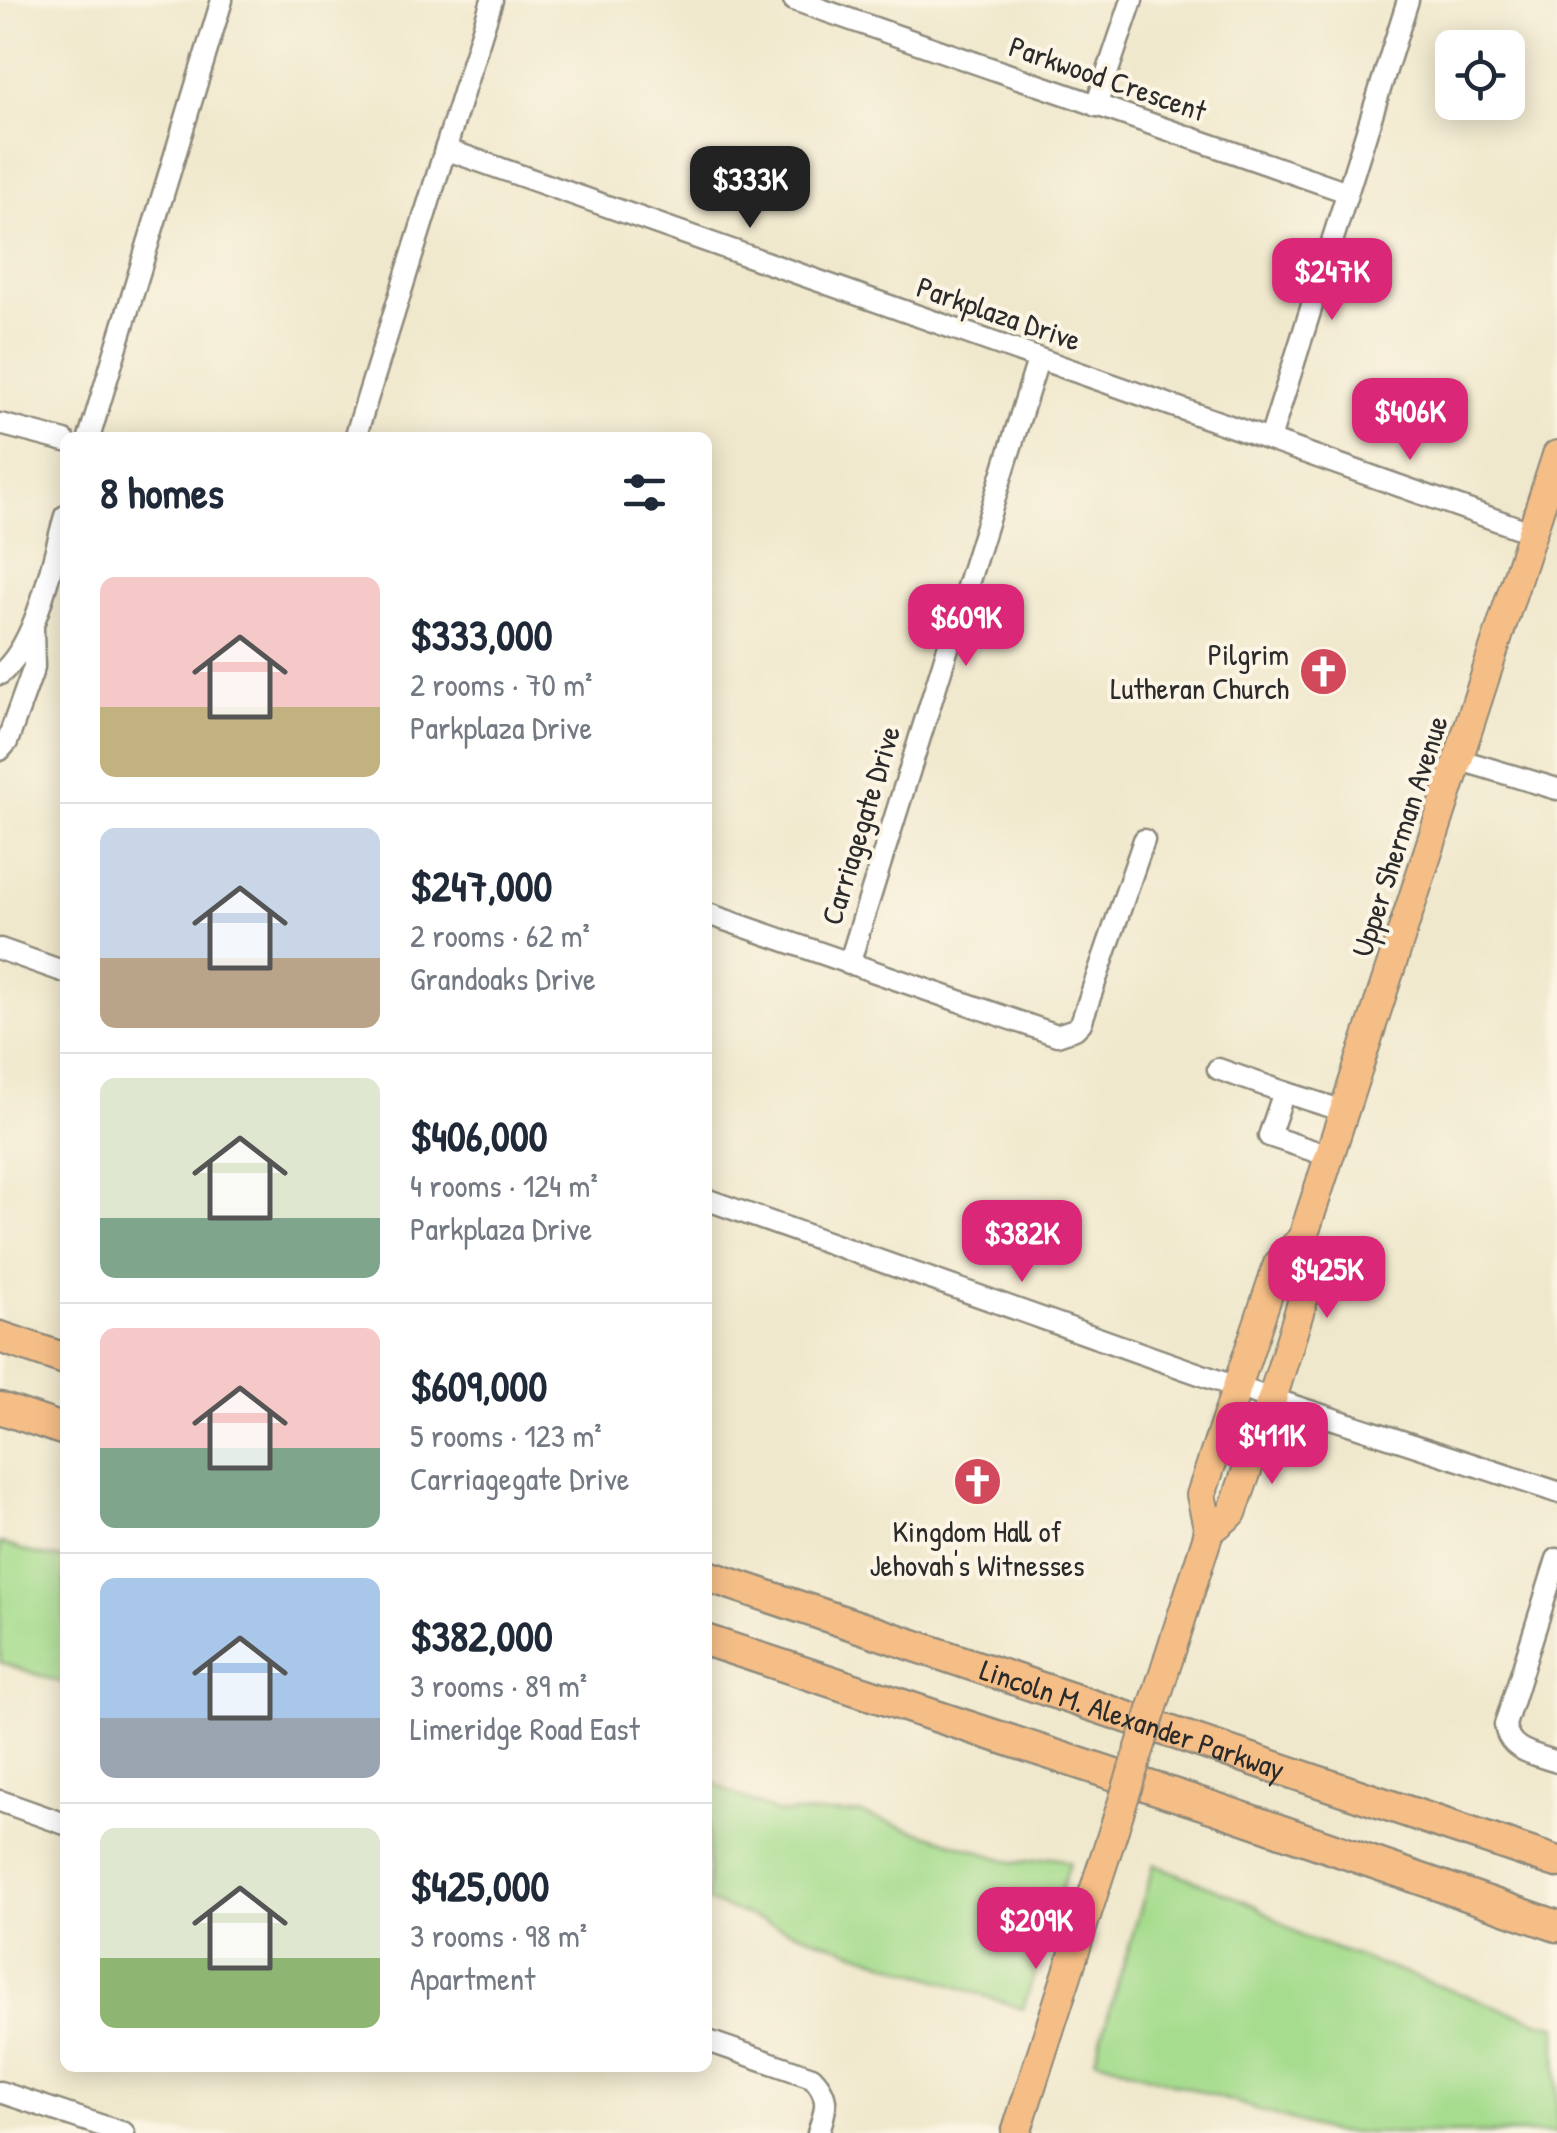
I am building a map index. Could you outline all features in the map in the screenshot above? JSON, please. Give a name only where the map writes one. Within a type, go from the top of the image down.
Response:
[{"type":"highway","points":[[0,1337],[60,1357]]},
{"type":"highway","points":[[0,1408],[60,1428]]},
{"type":"highway","name":"Lincoln M. Alexander Parkway","points":[[712,1577],[1557,1862]]},
{"type":"highway","name":"Lincoln M. Alexander Parkway","points":[[712,1641],[1557,1926]]},
{"type":"main road","name":"Upper Sherman Avenue","points":[[1016,2133],[1209,1532],[1201,1495],[1278,1264],[1303,1237],[1557,455]]},
{"type":"main road","name":"Upper Sherman Avenue","points":[[1209,1532],[1232,1513],[1272,1399],[1310,1277],[1303,1237]]},
{"type":"street","points":[[91,432],[222,0]]},
{"type":"street","points":[[357,432],[492,0]]},
{"type":"street","name":"Parkwood Crescent","points":[[794,0],[833,7],[1096,106],[1346,192]]},
{"type":"street","points":[[1096,106],[1132,0]]},
{"type":"street","points":[[1270,439],[1408,0]]},
{"type":"street","name":"Parkplaza Drive","points":[[446,149],[1533,533]]},
{"type":"street","name":"Carriagegate Drive","points":[[848,964],[1038,360]]},
{"type":"street","points":[[0,424],[60,440]]},
{"type":"street","points":[[0,674],[16,659],[33,621],[60,532]]},
{"type":"street","points":[[0,750],[7,742],[34,666],[33,621]]},
{"type":"street","points":[[1458,759],[1557,789]]},
{"type":"street","points":[[712,915],[1056,1035],[1081,1022],[1144,840]]},
{"type":"street","points":[[0,935],[60,969]]},
{"type":"street","points":[[0,949],[60,970]]},
{"type":"street","points":[[1218,1068],[1344,1111]]},
{"type":"street","points":[[1284,1092],[1269,1136],[1330,1156]]},
{"type":"street","points":[[712,1201],[1236,1387],[1557,1492]]},
{"type":"street","points":[[1557,1560],[1504,1725],[1508,1738],[1518,1748],[1557,1762]]},
{"type":"street","points":[[0,1802],[60,1822]]},
{"type":"street","points":[[712,2042],[812,2077],[821,2086],[827,2102],[818,2133]]},
{"type":"street","points":[[0,2092],[124,2133]]},
{"type":"green space","points":[[0,1543],[60,1558],[60,1682],[0,1662]]},
{"type":"green space","points":[[712,1781],[778,1813],[860,1813],[1015,1863],[1055,1857],[1070,1863],[1023,2009],[712,1903]]},
{"type":"green space","points":[[1154,1864],[1255,1905],[1303,1937],[1557,2025],[1557,2133],[1333,2133],[1095,2059]]},
{"type":"place","name":"Pilgrim Lutheran Church","points":[[1324,671]]},
{"type":"place","name":"Kingdom Hall of Jehovah's Witnesses","points":[[977,1482]]}]
